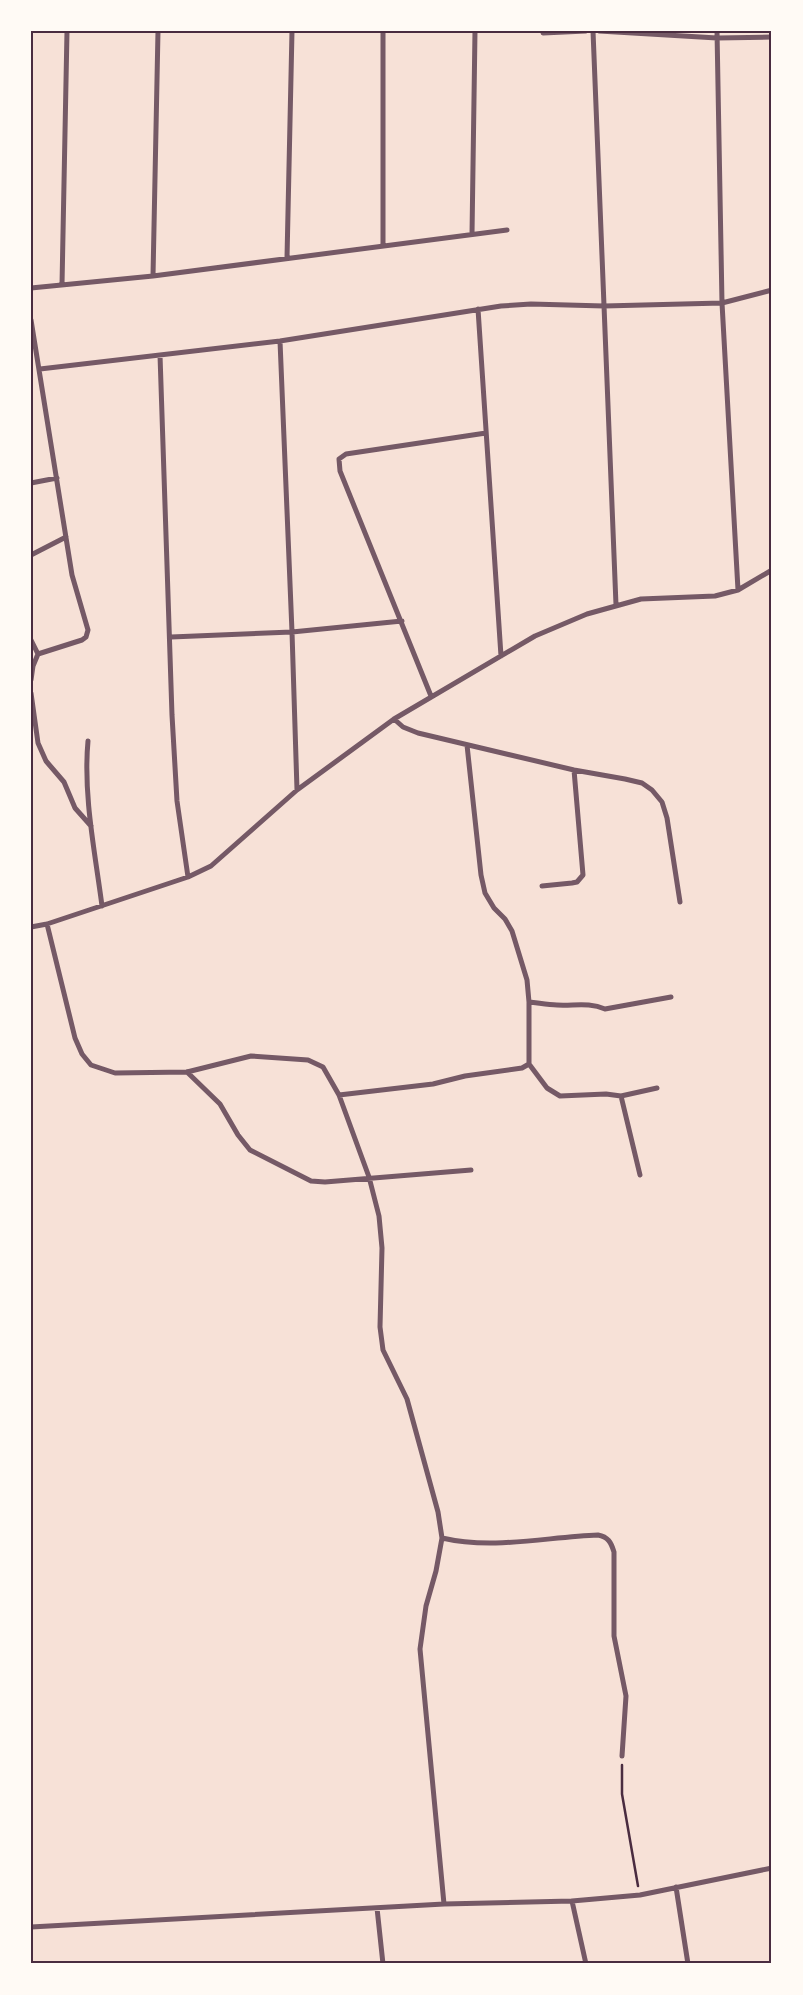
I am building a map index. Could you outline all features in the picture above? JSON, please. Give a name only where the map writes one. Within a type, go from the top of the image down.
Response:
[{"type":"street","points":[[62,285],[67,31]]},
{"type":"street","points":[[152,276],[158,31]]},
{"type":"street","points":[[287,258],[292,31]]},
{"type":"street","points":[[383,31],[383,245]]},
{"type":"street","points":[[472,234],[475,31]]},
{"type":"street","points":[[543,33],[586,31]]},
{"type":"street","points":[[594,31],[616,605]]},
{"type":"street","points":[[599,31],[717,38],[772,37]]},
{"type":"street","points":[[717,31],[722,303],[738,590]]},
{"type":"street","points":[[31,288],[152,276],[506,230]]},
{"type":"street","points":[[40,369],[280,341],[478,309],[531,304],[604,306],[722,303],[772,290]]},
{"type":"street","points":[[478,309],[502,656]]},
{"type":"street","points":[[31,320],[72,575],[88,630],[86,637],[82,640],[38,654]]},
{"type":"street","points":[[280,341],[297,790]]},
{"type":"street","points":[[160,355],[171,637],[172,715],[177,801],[188,877]]},
{"type":"street","points":[[431,696],[340,471],[339,459],[346,454],[486,433]]},
{"type":"street","points":[[31,483],[57,478]]},
{"type":"street","points":[[31,555],[66,537]]},
{"type":"street","points":[[31,927],[47,924],[188,877],[211,866],[297,790],[394,720],[431,696],[535,636],[586,614],[641,599],[715,596],[738,590],[772,570]]},
{"type":"street","points":[[171,637],[292,632],[402,621]]},
{"type":"street","points":[[31,640],[38,654],[33,666],[31,680]]},
{"type":"street","points":[[31,693],[38,743],[46,762],[64,782],[75,808],[91,826]]},
{"type":"street","points":[[394,720],[404,728],[418,733],[642,784],[652,790],[662,802],[668,818],[680,902]]},
{"type":"street","points":[[88,741],[87,756],[91,826],[102,906]]},
{"type":"street","points":[[467,745],[481,875],[485,893],[512,931],[527,980],[529,1064],[547,1088],[560,1096],[606,1094],[621,1096],[657,1088]]},
{"type":"street","points":[[542,886],[577,882],[583,875],[574,770]]},
{"type":"street","points":[[47,924],[75,1038],[82,1054],[91,1065],[115,1073],[187,1072],[252,1056],[308,1060],[322,1067],[338,1095],[369,1177],[379,1216],[382,1248],[379,1305],[383,1350],[407,1399],[438,1512],[442,1538],[436,1571],[426,1606],[420,1649],[444,1904]]},
{"type":"street","points":[[529,1002],[558,1006],[596,1005],[605,1009],[671,997]]},
{"type":"street","points":[[338,1095],[433,1084],[465,1076],[522,1068],[529,1064]]},
{"type":"street","points":[[187,1072],[220,1104],[250,1150],[311,1181],[325,1182],[471,1170]]},
{"type":"street","points":[[621,1096],[640,1175]]},
{"type":"street","points":[[442,1538],[460,1542],[491,1544],[598,1535],[606,1537],[612,1543],[614,1552],[614,1636],[626,1696],[622,1756]]},
{"type":"street","points":[[31,1927],[444,1904],[572,1901],[640,1895],[772,1868]]},
{"type":"street","points":[[676,1887],[688,1964]]},
{"type":"street","points":[[572,1901],[586,1964]]},
{"type":"street","points":[[377,1908],[382,1964]]},
{"type":"path","points":[[622,1756],[622,1794],[640,1895]]}]
